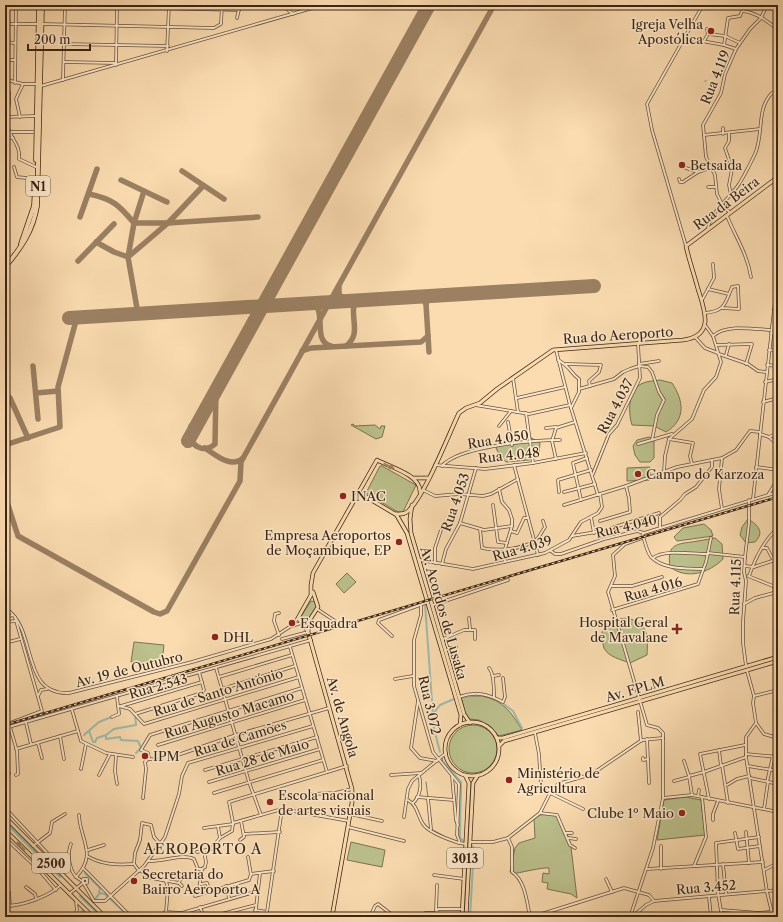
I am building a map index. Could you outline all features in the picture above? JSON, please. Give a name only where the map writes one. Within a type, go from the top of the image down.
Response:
[{"type":"highway","name":"N1","points":[[39,5],[41,24]]},
{"type":"highway","name":"N1","points":[[5,266],[27,238],[35,218],[38,196],[36,133],[42,5]]},
{"type":"highway","name":"N1","points":[[5,266],[21,244],[34,206],[39,85]]},
{"type":"main road","name":"Rua da Beira","points":[[686,246],[778,177]]},
{"type":"main road","points":[[686,246],[705,313],[705,325],[695,337]]},
{"type":"main road","name":"Rua do Aeroporto","points":[[412,506],[429,478],[459,413],[466,408],[475,405],[545,354],[556,349],[683,340],[695,337]]},
{"type":"main road","points":[[308,632],[298,618],[310,601],[311,581],[314,573],[377,460],[413,478],[419,484],[419,494]]},
{"type":"main road","points":[[413,478],[429,478]]},
{"type":"main road","points":[[358,492],[395,514],[404,514],[412,506]]},
{"type":"main road","name":"Av. Acordos de Lusaka","points":[[412,506],[410,527],[418,560],[458,697],[464,714],[470,723]]},
{"type":"main road","name":"Av. Acordos de Lusaka","points":[[395,514],[407,533],[461,715],[460,725]]},
{"type":"main road","points":[[302,624],[309,620],[317,609],[318,604],[311,581]]},
{"type":"main road","points":[[310,601],[316,601]]},
{"type":"main road","points":[[308,632],[309,620]]},
{"type":"main road","name":"Av. de Angola","points":[[308,632],[347,766],[352,789],[349,821],[332,917]]},
{"type":"main road","name":"Av. FPLM","points":[[497,738],[503,738],[747,671],[778,657]]},
{"type":"main road","name":"Av. FPLM","points":[[639,701],[648,696],[746,666],[778,661]]},
{"type":"main road","points":[[499,746],[502,742],[639,701]]},
{"type":"main road","points":[[465,775],[478,775],[489,770],[494,765],[499,753],[499,746],[497,738],[486,726],[470,723],[460,725],[448,737],[446,753],[455,769],[465,775],[469,780],[470,799]]},
{"type":"main road","points":[[470,799],[473,783],[478,775]]},
{"type":"main road","name":"3013","points":[[466,917],[470,799]]},
{"type":"main road","name":"2500","points":[[5,817],[104,917]]},
{"type":"main road","name":"2500","points":[[5,830],[61,885]]},
{"type":"main road","name":"3013","points":[[462,917],[468,843]]},
{"type":"main road","points":[[61,885],[91,916]]},
{"type":"street","points":[[5,24],[218,27],[221,24],[222,5]]},
{"type":"street","points":[[237,18],[240,5]]},
{"type":"street","points":[[282,5],[293,14]]},
{"type":"street","points":[[36,167],[19,159],[19,150],[8,128],[6,117],[9,98],[6,80],[15,83],[39,85],[63,80],[324,5]]},
{"type":"street","points":[[686,246],[652,130],[647,105],[703,5]]},
{"type":"street","name":"Rua 4.119","points":[[751,277],[744,251],[735,235],[728,214],[715,187],[715,174],[706,157],[704,123],[721,93],[725,74],[736,49],[761,18],[767,5]]},
{"type":"street","points":[[5,6],[16,6],[15,83]]},
{"type":"street","points":[[63,80],[65,6],[169,7],[239,10]]},
{"type":"street","points":[[116,64],[117,6]]},
{"type":"street","points":[[167,51],[169,7]]},
{"type":"street","points":[[724,45],[728,17],[740,16],[742,11],[761,18],[778,30]]},
{"type":"street","points":[[704,41],[708,34],[707,29]]},
{"type":"street","points":[[708,34],[725,36],[740,43]]},
{"type":"street","points":[[684,38],[724,45],[736,49]]},
{"type":"street","points":[[5,42],[15,43]]},
{"type":"street","points":[[64,44],[168,46]]},
{"type":"street","points":[[5,60],[15,60]]},
{"type":"street","points":[[64,62],[116,64]]},
{"type":"street","points":[[20,117],[16,99],[23,84]]},
{"type":"street","points":[[708,229],[710,222],[722,204],[740,183],[755,153],[762,113],[766,101],[772,93],[778,93]]},
{"type":"street","points":[[6,117],[37,116]]},
{"type":"street","points":[[723,128],[723,134]]},
{"type":"street","points":[[704,134],[723,134],[760,129]]},
{"type":"street","points":[[10,132],[23,131],[36,133]]},
{"type":"street","points":[[729,133],[729,141],[725,148],[732,169],[729,185],[731,195]]},
{"type":"street","points":[[5,141],[5,137],[13,138]]},
{"type":"street","points":[[14,167],[16,177],[36,179]]},
{"type":"street","points":[[686,168],[698,172]]},
{"type":"street","points":[[680,179],[680,182],[683,182],[698,172],[712,168]]},
{"type":"street","points":[[708,187],[715,187]]},
{"type":"street","points":[[702,300],[714,277],[713,264]]},
{"type":"street","points":[[753,499],[770,333],[776,302],[778,274]]},
{"type":"street","points":[[705,313],[722,308],[739,309],[738,286],[732,287],[726,303],[722,308]]},
{"type":"street","points":[[708,289],[729,294]]},
{"type":"street","points":[[774,310],[778,312]]},
{"type":"street","points":[[664,472],[664,456],[669,439],[692,419],[706,388],[716,377],[721,362],[714,336],[705,325]]},
{"type":"street","points":[[772,326],[778,327]]},
{"type":"street","points":[[714,336],[718,332],[725,330],[771,330]]},
{"type":"street","points":[[770,333],[778,334]]},
{"type":"street","points":[[695,337],[705,348],[726,355],[758,371],[766,372]]},
{"type":"street","name":"Rua 4.037","points":[[593,475],[609,434],[617,425],[636,390],[640,376],[638,343]]},
{"type":"street","points":[[726,355],[730,344]]},
{"type":"street","points":[[716,345],[753,344],[746,364]]},
{"type":"street","name":"Rua 4.039","points":[[418,560],[473,569],[538,555],[551,551],[572,536],[581,522],[598,513],[602,508],[592,470],[575,422],[556,349]]},
{"type":"street","points":[[769,350],[778,351]]},
{"type":"street","points":[[558,360],[566,364],[601,365],[599,372],[589,381],[590,386]]},
{"type":"street","points":[[579,389],[600,382],[612,380],[623,372],[639,365],[659,361]]},
{"type":"street","points":[[566,364],[574,376],[579,379],[579,389],[571,408]]},
{"type":"street","points":[[639,365],[648,367],[652,372],[660,394],[664,398],[664,402],[657,415],[652,440]]},
{"type":"street","points":[[767,366],[778,366]]},
{"type":"street","points":[[513,378],[518,412]]},
{"type":"street","points":[[765,382],[778,379]]},
{"type":"street","points":[[774,380],[778,388]]},
{"type":"street","points":[[517,398],[565,387]]},
{"type":"street","points":[[763,402],[778,398]]},
{"type":"street","points":[[475,405],[526,414],[545,411],[570,404]]},
{"type":"street","points":[[499,426],[511,411]]},
{"type":"street","points":[[526,414],[533,463]]},
{"type":"street","points":[[508,422],[512,445]]},
{"type":"street","points":[[546,428],[557,427],[575,422]]},
{"type":"street","points":[[556,459],[552,440],[557,427]]},
{"type":"street","points":[[564,506],[664,472],[692,464],[722,458],[736,450],[750,431],[769,437],[778,445]]},
{"type":"street","points":[[769,437],[778,432]]},
{"type":"street","points":[[638,444],[673,434]]},
{"type":"street","points":[[669,439],[693,443],[690,456],[692,464]]},
{"type":"street","name":"Rua 4.050","points":[[442,466],[449,459],[466,451],[560,440]]},
{"type":"street","name":"Rua 4.048","points":[[434,465],[476,468],[533,463],[586,453]]},
{"type":"street","points":[[582,500],[573,462],[587,458]]},
{"type":"street","points":[[722,458],[719,489],[722,508]]},
{"type":"street","points":[[660,528],[660,517],[685,494],[696,487],[712,467],[712,460]]},
{"type":"street","points":[[514,465],[538,555]]},
{"type":"street","points":[[756,467],[778,470]]},
{"type":"street","name":"Rua 4.053","points":[[442,564],[446,549],[460,523],[476,468]]},
{"type":"street","points":[[559,492],[558,480],[592,470]]},
{"type":"street","points":[[422,490],[435,496],[487,496],[518,479]]},
{"type":"street","points":[[768,495],[778,479]]},
{"type":"street","points":[[564,492],[595,484]]},
{"type":"street","points":[[600,521],[630,512],[626,486]]},
{"type":"street","points":[[499,489],[502,502],[510,510],[512,526],[507,543],[505,562]]},
{"type":"street","name":"Rua 4.040","points":[[551,551],[555,554],[561,554],[604,539],[637,531],[643,533],[778,492]]},
{"type":"street","name":"Rua 4.115","points":[[746,666],[743,643],[746,581],[744,566],[749,523],[749,500]]},
{"type":"street","points":[[493,504],[498,543],[507,543]]},
{"type":"street","points":[[572,536],[594,533],[659,513]]},
{"type":"street","points":[[591,517],[594,533]]},
{"type":"street","points":[[511,531],[517,533],[524,518],[528,518]]},
{"type":"street","points":[[480,530],[482,548],[506,549],[534,542],[544,528],[543,521]]},
{"type":"street","points":[[460,523],[480,530],[512,526]]},
{"type":"street","points":[[746,581],[752,567],[770,536],[778,528]]},
{"type":"street","points":[[435,563],[435,548],[441,530]]},
{"type":"street","points":[[643,533],[649,552],[653,558],[668,567],[703,569],[711,538]]},
{"type":"street","points":[[631,917],[653,848],[663,798],[663,733],[658,728],[647,725],[608,594],[615,574],[613,555],[625,544],[642,538],[643,533]]},
{"type":"street","points":[[763,548],[767,548],[776,560],[778,569]]},
{"type":"street","points":[[653,558],[659,554],[676,553],[708,553],[745,557]]},
{"type":"street","points":[[744,566],[752,567],[776,560]]},
{"type":"street","name":"Rua 4.016","points":[[612,610],[698,584],[703,569]]},
{"type":"street","points":[[744,604],[755,598],[777,592],[774,587],[769,584],[748,576]]},
{"type":"street","points":[[611,586],[632,586],[662,577]]},
{"type":"street","points":[[432,605],[508,580]]},
{"type":"street","points":[[392,636],[378,623],[379,620],[421,606],[428,602]]},
{"type":"street","name":"Rua 3.072","points":[[421,606],[421,615],[414,640],[413,676],[431,748],[438,760],[459,784],[458,826]]},
{"type":"street","points":[[5,608],[14,616],[21,626],[37,675],[47,689],[41,690],[38,696]]},
{"type":"street","points":[[317,609],[335,621]]},
{"type":"street","points":[[279,613],[275,614],[274,618],[279,635]]},
{"type":"street","points":[[5,616],[14,616]]},
{"type":"street","points":[[5,724],[41,713],[38,696],[14,616]]},
{"type":"street","name":"Av. 19 de Outubro","points":[[47,689],[57,693],[69,693],[215,656],[271,639],[291,626],[298,618]]},
{"type":"street","points":[[469,618],[470,629]]},
{"type":"street","points":[[5,622],[16,621]]},
{"type":"street","points":[[291,626],[302,624]]},
{"type":"street","points":[[442,640],[470,629],[475,630],[475,639]]},
{"type":"street","points":[[282,640],[308,632]]},
{"type":"street","points":[[5,642],[20,639]]},
{"type":"street","points":[[5,728],[290,647],[310,639]]},
{"type":"street","points":[[445,651],[456,646]]},
{"type":"street","points":[[290,647],[327,772]]},
{"type":"street","points":[[219,677],[292,655]]},
{"type":"street","points":[[222,689],[295,666]]},
{"type":"street","points":[[216,668],[249,782],[261,815]]},
{"type":"street","points":[[489,668],[492,671],[493,676],[494,697]]},
{"type":"street","points":[[747,671],[754,696],[753,703],[756,723],[764,734],[778,738],[775,756],[770,770],[764,809]]},
{"type":"street","points":[[119,706],[130,709],[135,714],[204,692],[199,672]]},
{"type":"street","points":[[493,676],[499,675]]},
{"type":"street","points":[[394,679],[413,676]]},
{"type":"street","name":"Rua de Santo António","points":[[135,714],[142,724],[299,677]]},
{"type":"street","points":[[458,697],[479,693],[494,697],[504,702],[504,678]]},
{"type":"street","name":"Rua 2.543","points":[[119,706],[202,682]]},
{"type":"street","points":[[143,798],[146,769],[145,762],[148,759],[148,753],[142,751],[142,747],[151,734],[157,734],[228,710],[302,688]]},
{"type":"street","points":[[754,696],[778,690]]},
{"type":"street","points":[[112,717],[119,714],[117,697]]},
{"type":"street","name":"Rua Augusto Macamo","points":[[158,745],[305,700]]},
{"type":"street","points":[[418,700],[415,714],[416,723],[412,735],[411,748],[420,758],[438,760]]},
{"type":"street","points":[[172,757],[236,735],[330,708]]},
{"type":"street","points":[[72,710],[79,739],[86,744],[110,754],[133,757]]},
{"type":"street","points":[[638,712],[641,741]]},
{"type":"street","points":[[26,722],[31,744]]},
{"type":"street","points":[[756,723],[747,735],[745,745],[767,892],[773,917]]},
{"type":"street","name":"Rua de Camões","points":[[111,897],[140,870],[161,845],[167,834],[186,764],[313,726]]},
{"type":"street","points":[[10,727],[16,749],[18,774],[16,775]]},
{"type":"street","points":[[16,749],[78,731]]},
{"type":"street","points":[[535,733],[539,754],[540,784],[550,793],[583,809]]},
{"type":"street","points":[[60,736],[64,759]]},
{"type":"street","points":[[205,770],[316,737]]},
{"type":"street","points":[[408,800],[417,809],[423,824],[441,836],[460,843],[493,842],[508,838],[540,812],[550,793],[562,783],[592,774],[641,741],[646,739],[663,738]]},
{"type":"street","points":[[646,739],[649,783]]},
{"type":"street","points":[[38,743],[42,758]]},
{"type":"street","points":[[81,769],[86,744]]},
{"type":"street","points":[[709,799],[700,754],[745,745]]},
{"type":"street","name":"Rua 28 de Maio","points":[[209,782],[320,749]]},
{"type":"street","points":[[719,750],[721,766],[727,785],[728,803]]},
{"type":"street","points":[[404,817],[410,785],[446,753]]},
{"type":"street","points":[[99,775],[110,754]]},
{"type":"street","points":[[116,755],[115,771],[117,784]]},
{"type":"street","points":[[674,782],[746,756],[775,756]]},
{"type":"street","points":[[148,759],[158,760],[161,758]]},
{"type":"street","points":[[643,758],[643,760],[648,759]]},
{"type":"street","points":[[214,793],[323,760]]},
{"type":"street","points":[[684,761],[689,777],[692,795]]},
{"type":"street","points":[[197,852],[211,849],[220,838],[232,831],[233,824],[229,803],[347,766]]},
{"type":"street","points":[[748,766],[778,771]]},
{"type":"street","points":[[5,771],[9,773]]},
{"type":"street","points":[[391,775],[423,773]]},
{"type":"street","points":[[452,775],[458,826],[457,835],[460,843]]},
{"type":"street","points":[[412,804],[417,797],[420,784],[419,776]]},
{"type":"street","points":[[727,785],[741,778],[750,777],[778,784]]},
{"type":"street","points":[[310,794],[335,793],[352,789]]},
{"type":"street","points":[[698,796],[699,790]]},
{"type":"street","points":[[663,798],[692,795],[718,802],[778,812]]},
{"type":"street","points":[[417,797],[454,800]]},
{"type":"street","points":[[694,866],[706,837],[702,797]]},
{"type":"street","points":[[428,799],[431,829]]},
{"type":"street","points":[[713,820],[713,814],[718,802]]},
{"type":"street","points":[[455,808],[459,807]]},
{"type":"street","points":[[5,808],[38,841],[50,856],[49,861]]},
{"type":"street","points":[[256,910],[267,912],[280,832],[282,809]]},
{"type":"street","points":[[204,828],[233,824],[282,809],[349,821]]},
{"type":"street","points":[[540,812],[557,815],[568,838],[570,846],[575,848]]},
{"type":"street","points":[[33,846],[50,832],[52,822],[65,814]]},
{"type":"street","points":[[350,814],[382,821]]},
{"type":"street","points":[[79,816],[84,843],[88,850],[83,865],[84,869],[131,917]]},
{"type":"street","points":[[240,840],[244,838],[241,821]]},
{"type":"street","points":[[134,864],[135,853],[140,840],[142,823],[151,825],[154,837],[161,845]]},
{"type":"street","points":[[218,827],[220,838]]},
{"type":"street","points":[[348,827],[404,841]]},
{"type":"street","points":[[244,834],[280,832]]},
{"type":"street","points":[[746,832],[749,863]]},
{"type":"street","points":[[565,833],[572,833]]},
{"type":"street","points":[[735,833],[738,849],[760,846]]},
{"type":"street","points":[[5,838],[38,869],[56,890]]},
{"type":"street","points":[[508,838],[512,847],[512,872],[517,874],[521,880],[531,917],[539,916],[624,888],[650,895],[654,901],[646,905],[631,917]]},
{"type":"street","points":[[568,838],[576,838]]},
{"type":"street","points":[[722,917],[719,896],[717,842],[759,838]]},
{"type":"street","points":[[71,844],[68,853],[72,870],[76,877],[83,883],[94,901],[105,901],[111,897]]},
{"type":"street","points":[[88,850],[104,846]]},
{"type":"street","points":[[661,846],[661,869]]},
{"type":"street","points":[[199,889],[199,885],[201,884],[202,869],[205,867],[206,862],[204,851]]},
{"type":"street","points":[[87,856],[107,864],[119,866],[134,864]]},
{"type":"street","points":[[148,861],[171,860],[187,856],[194,859],[198,870],[202,869]]},
{"type":"street","points":[[194,896],[249,879],[248,857]]},
{"type":"street","points":[[647,869],[763,862]]},
{"type":"street","points":[[764,870],[778,863]]},
{"type":"street","points":[[134,864],[152,878],[179,883],[182,886]]},
{"type":"street","points":[[723,864],[726,894]]},
{"type":"street","points":[[76,877],[84,869]]},
{"type":"street","points":[[250,875],[274,871]]},
{"type":"street","points":[[179,883],[182,873]]},
{"type":"street","points":[[255,917],[260,873]]},
{"type":"street","points":[[434,875],[464,879]]},
{"type":"street","points":[[606,879],[612,892]]},
{"type":"street","points":[[166,881],[168,889],[166,912]]},
{"type":"street","points":[[70,894],[83,883]]},
{"type":"street","points":[[201,884],[207,883],[210,891]]},
{"type":"street","points":[[5,906],[10,906],[36,898],[56,890],[61,885]]},
{"type":"street","points":[[433,917],[436,910],[437,885]]},
{"type":"street","points":[[226,886],[229,898]]},
{"type":"street","points":[[26,887],[35,894],[36,898]]},
{"type":"street","name":"Rua 3.452","points":[[654,901],[778,890]]},
{"type":"street","points":[[159,917],[166,912],[178,914],[229,898],[258,891]]},
{"type":"street","points":[[9,892],[10,906]]},
{"type":"street","points":[[709,897],[711,917]]},
{"type":"street","points":[[74,917],[78,910],[76,900]]},
{"type":"street","points":[[370,917],[375,906],[378,904],[395,917]]},
{"type":"street","points":[[210,917],[256,905]]},
{"type":"street","points":[[200,907],[204,917]]},
{"type":"street","points":[[436,910],[463,908]]},
{"type":"street","points":[[721,910],[759,913],[778,911]]},
{"type":"street","points":[[417,917],[425,913],[434,913]]},
{"type":"green space","points":[[660,380],[672,383],[679,397],[681,410],[677,422],[666,432],[654,426],[632,425],[630,402],[631,397],[637,387],[643,383]]},
{"type":"green space","points":[[353,424],[355,426],[375,425],[380,429],[381,426],[385,426],[382,437],[376,439],[351,425]]},
{"type":"green space","points":[[530,437],[540,443],[539,455],[529,460],[506,462],[500,456],[496,448],[502,441]]},
{"type":"green space","points":[[649,437],[654,439],[654,458],[650,462],[640,462],[635,455],[633,446],[637,440]]},
{"type":"green space","points":[[380,466],[416,485],[403,512],[398,512],[366,493]]},
{"type":"green space","name":"Campo do Karzoza","points":[[650,467],[650,480],[627,481],[627,468]]},
{"type":"green space","points":[[748,519],[757,526],[760,535],[755,542],[746,543],[740,535],[742,527]]},
{"type":"green space","points":[[704,524],[711,530],[713,536],[677,541],[674,537],[683,528]]},
{"type":"green space","points":[[715,538],[722,544],[723,559],[711,568],[691,574],[677,571],[670,567],[669,560],[671,550],[676,545]]},
{"type":"green space","points":[[347,573],[356,582],[344,593],[336,584]]},
{"type":"green space","points":[[311,601],[316,602],[317,606],[309,619],[303,623],[300,618]]},
{"type":"green space","points":[[628,618],[640,624],[644,628],[647,637],[647,655],[630,663],[616,658],[606,651],[603,646],[602,632],[607,625],[613,621]]},
{"type":"green space","points":[[134,642],[164,645],[162,664],[131,662]]},
{"type":"green space","points":[[482,696],[496,701],[506,708],[522,730],[499,736],[488,725],[479,720],[469,719],[465,715],[461,697]]},
{"type":"green space","points":[[468,725],[478,725],[490,732],[497,744],[497,754],[490,766],[478,773],[468,773],[460,769],[453,762],[449,754],[449,744],[453,736],[460,729]]},
{"type":"green space","name":"Clube 1º Maio","points":[[686,797],[701,800],[705,835],[657,840],[664,800]]},
{"type":"green space","points":[[539,815],[556,815],[569,838],[577,898],[571,894],[547,889],[548,883],[542,882],[543,873],[549,874],[549,868],[512,874],[510,872],[515,848],[519,843],[535,838],[534,818]]},
{"type":"green space","points":[[351,842],[385,850],[382,867],[347,860]]},
{"type":"waterway","points":[[425,604],[434,729],[440,752]]},
{"type":"waterway","points":[[465,696],[482,695]]},
{"type":"waterway","points":[[433,714],[440,705],[454,699]]},
{"type":"waterway","points":[[501,702],[513,711],[522,728]]},
{"type":"waterway","points":[[118,715],[120,713],[119,707]]},
{"type":"waterway","points":[[89,731],[93,742],[95,742],[97,738],[106,735],[114,729],[136,725],[135,714]]},
{"type":"waterway","points":[[84,735],[99,722],[114,716]]},
{"type":"waterway","points":[[106,735],[106,739],[120,737],[121,740],[138,741],[141,748],[136,753]]},
{"type":"waterway","points":[[442,758],[443,762],[461,782],[460,838],[464,841]]},
{"type":"waterway","points":[[443,762],[461,782],[460,838],[464,841]]},
{"type":"waterway","points":[[426,782],[428,798]]},
{"type":"waterway","points":[[5,821],[60,876]]},
{"type":"waterway","points":[[431,829],[444,836]]},
{"type":"waterway","points":[[470,917],[474,848],[472,846]]},
{"type":"waterway","points":[[85,873],[100,888],[99,893]]},
{"type":"waterway","points":[[95,899],[100,893],[105,894],[123,911]]},
{"type":"waterway","points":[[80,896],[101,917]]},
{"type":"waterway","points":[[567,907],[578,904]]},
{"type":"waterway","points":[[77,917],[83,910]]},
{"type":"taxiway","points":[[5,496],[18,536],[154,612],[160,614],[167,611],[240,481],[241,462],[494,5]]},
{"type":"taxiway","points":[[80,217],[97,169]]},
{"type":"taxiway","points":[[182,171],[224,199]]},
{"type":"taxiway","points":[[121,180],[167,202]]},
{"type":"taxiway","points":[[96,242],[114,252],[128,257],[168,223],[203,186]]},
{"type":"taxiway","points":[[138,314],[128,257],[134,223],[144,191]]},
{"type":"taxiway","points":[[89,194],[104,198],[115,204],[134,223],[168,223],[258,217]]},
{"type":"taxiway","points":[[78,261],[114,224]]},
{"type":"taxiway","points":[[339,287],[339,294],[349,305]]},
{"type":"taxiway","points":[[417,297],[423,299],[426,304],[428,299],[433,296]]},
{"type":"taxiway","points":[[320,303],[331,298]]},
{"type":"taxiway","points":[[346,346],[351,342],[354,332],[354,305],[358,302],[366,300]]},
{"type":"taxiway","points":[[309,304],[318,309],[321,336],[326,344],[331,346]]},
{"type":"taxiway","points":[[426,304],[429,352]]},
{"type":"taxiway","points":[[5,445],[60,427],[58,387],[77,317]]},
{"type":"taxiway","points":[[302,351],[311,348],[421,342],[428,336]]},
{"type":"taxiway","points":[[33,366],[38,419]]},
{"type":"taxiway","points":[[200,419],[191,426],[190,438],[195,445],[204,449],[215,444],[216,390]]},
{"type":"taxiway","points":[[36,393],[58,391]]},
{"type":"taxiway","points":[[5,394],[10,398],[28,438]]},
{"type":"taxiway","points":[[205,448],[229,462],[238,461],[243,458]]},
{"type":"runway","points":[[188,441],[429,5]]},
{"type":"runway","points":[[69,318],[594,286]]},
{"type":"railway","points":[[5,725],[778,497]]},
{"type":"place","name":"Igreja Velha Apostólica","points":[[711,31]]},
{"type":"place","name":"Betsaida","points":[[682,165]]},
{"type":"place","name":"Campo do Karzoza","points":[[638,474]]},
{"type":"place","name":"INAC","points":[[343,496]]},
{"type":"place","name":"Empresa Aeroportos de Moçambique, EP","points":[[399,542]]},
{"type":"place","name":"Esquadra","points":[[292,623]]},
{"type":"place","name":"Hospital Geral de Mavalane","points":[[677,629]]},
{"type":"place","name":"DHL","points":[[215,637]]},
{"type":"place","name":"IPM","points":[[145,756]]},
{"type":"place","name":"Ministério de Agricultura","points":[[509,780]]},
{"type":"place","name":"Escola nacional de artes visuais","points":[[270,802]]},
{"type":"place","name":"Clube 1º Maio","points":[[682,813]]},
{"type":"place","name":"Secretaria do Bairro Aeroporto A","points":[[134,881]]},
{"type":"district","name":"AEROPORTO A","points":[[203,849]]}]
